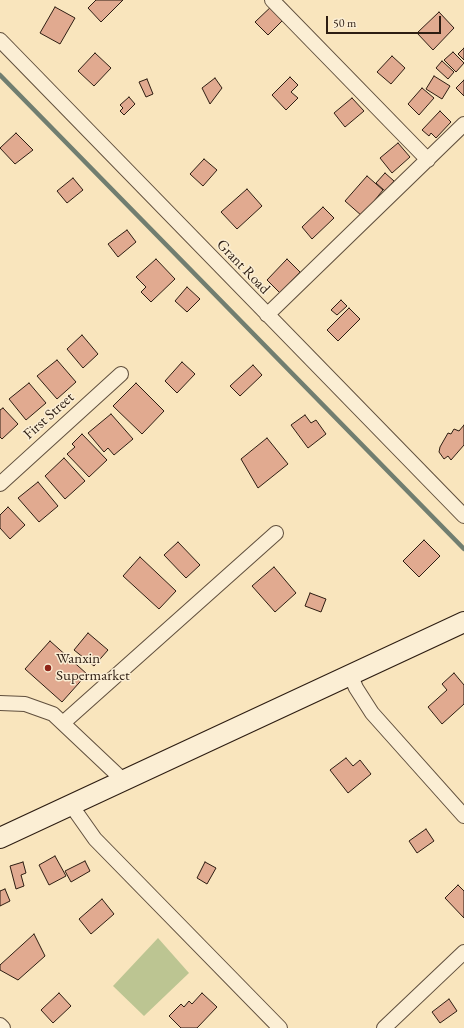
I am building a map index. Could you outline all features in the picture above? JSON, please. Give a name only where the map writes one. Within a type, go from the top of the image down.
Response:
[{"type":"main road","points":[[0,838],[79,801],[353,681],[464,622]]},
{"type":"street","points":[[272,0],[428,160]]},
{"type":"street","name":"Grant Road","points":[[0,40],[464,516]]},
{"type":"street","points":[[267,315],[464,124]]},
{"type":"street","name":"First Street","points":[[0,484],[122,374]]},
{"type":"street","points":[[64,724],[276,533]]},
{"type":"street","points":[[353,681],[372,713],[464,816]]},
{"type":"street","points":[[0,702],[25,704],[53,714],[124,781]]},
{"type":"street","points":[[79,801],[83,823],[96,839],[280,1028]]},
{"type":"street","points":[[384,1028],[464,952]]},
{"type":"green space","points":[[158,938],[189,973],[144,1016],[113,986]]},
{"type":"building","points":[[96,0],[123,0],[101,22],[88,8]]},
{"type":"building","points":[[275,3],[287,16],[268,35],[255,22]]},
{"type":"building","points":[[55,7],[75,18],[60,44],[40,33]]},
{"type":"building","points":[[439,12],[454,28],[433,50],[417,33]]},
{"type":"building","points":[[464,48],[464,60],[458,54]]},
{"type":"building","points":[[453,52],[464,63],[456,72],[444,60]]},
{"type":"building","points":[[95,53],[111,68],[94,86],[78,71]]},
{"type":"building","points":[[392,56],[405,68],[391,84],[377,72]]},
{"type":"building","points":[[442,61],[454,72],[448,79],[436,68]]},
{"type":"building","points":[[434,76],[450,86],[442,99],[426,89]]},
{"type":"building","points":[[290,77],[298,85],[291,92],[298,98],[286,110],[272,95]]},
{"type":"building","points":[[215,78],[222,88],[210,104],[202,88]]},
{"type":"building","points":[[147,79],[153,94],[146,97],[139,82]]},
{"type":"building","points":[[464,80],[464,96],[456,88]]},
{"type":"building","points":[[422,88],[434,98],[419,115],[408,104]]},
{"type":"building","points":[[129,97],[135,104],[124,115],[120,111],[123,108],[120,105]]},
{"type":"building","points":[[352,98],[364,111],[345,127],[334,113]]},
{"type":"building","points":[[440,111],[451,122],[436,138],[431,133],[429,136],[422,130]]},
{"type":"building","points":[[16,133],[33,150],[15,164],[0,148]]},
{"type":"building","points":[[398,143],[410,157],[392,173],[380,158]]},
{"type":"building","points":[[204,159],[217,170],[203,186],[190,174]]},
{"type":"building","points":[[385,173],[394,181],[385,191],[376,183]]},
{"type":"building","points":[[367,176],[383,190],[362,216],[345,201]]},
{"type":"building","points":[[73,178],[83,190],[67,203],[57,191]]},
{"type":"building","points":[[247,189],[262,206],[237,229],[221,212]]},
{"type":"building","points":[[323,207],[334,218],[312,239],[302,227]]},
{"type":"building","points":[[127,230],[136,242],[118,257],[108,244]]},
{"type":"building","points":[[156,259],[175,279],[151,302],[141,292],[146,287],[136,277]]},
{"type":"building","points":[[287,259],[300,272],[280,293],[267,280]]},
{"type":"building","points":[[187,287],[200,299],[187,312],[175,301]]},
{"type":"building","points":[[341,300],[347,306],[337,315],[331,310]]},
{"type":"building","points":[[349,308],[360,319],[338,341],[327,330]]},
{"type":"building","points":[[82,335],[98,354],[83,368],[67,349]]},
{"type":"building","points":[[57,360],[76,382],[57,399],[37,376]]},
{"type":"building","points":[[182,362],[195,374],[177,393],[165,381]]},
{"type":"building","points":[[253,365],[262,375],[240,396],[230,386]]},
{"type":"building","points":[[29,383],[46,403],[26,420],[9,399]]},
{"type":"building","points":[[136,383],[164,411],[142,434],[113,406]]},
{"type":"building","points":[[3,408],[18,424],[2,439],[0,437],[0,410]]},
{"type":"building","points":[[111,414],[133,439],[114,455],[108,448],[104,452],[88,433]]},
{"type":"building","points":[[305,415],[311,423],[316,420],[326,434],[308,448],[291,425]]},
{"type":"building","points":[[464,425],[464,445],[451,460],[448,456],[444,459],[439,452],[440,447],[448,433],[451,434],[454,429],[459,431]]},
{"type":"building","points":[[82,434],[107,460],[89,477],[67,454],[75,447],[72,444]]},
{"type":"building","points":[[267,438],[288,464],[258,488],[241,459]]},
{"type":"building","points":[[64,458],[85,481],[65,499],[45,476]]},
{"type":"building","points":[[38,482],[58,506],[39,522],[18,498]]},
{"type":"building","points":[[8,507],[25,525],[10,539],[0,528],[0,515]]},
{"type":"building","points":[[424,540],[440,556],[419,577],[403,561]]},
{"type":"building","points":[[178,542],[200,565],[186,578],[164,555]]},
{"type":"building","points":[[140,557],[176,591],[159,609],[123,576]]},
{"type":"building","points":[[274,567],[296,593],[275,612],[252,586]]},
{"type":"building","points":[[310,593],[326,599],[321,612],[305,606]]},
{"type":"building","points":[[88,633],[108,650],[94,666],[74,650]]},
{"type":"building","points":[[50,641],[87,674],[62,702],[25,669]]},
{"type":"building","points":[[454,673],[464,685],[464,704],[442,724],[428,707],[447,690],[442,684]]},
{"type":"building","points":[[346,758],[353,766],[360,760],[371,774],[348,793],[330,770]]},
{"type":"building","points":[[426,829],[434,841],[417,853],[409,841]]},
{"type":"building","points":[[55,856],[66,876],[49,885],[39,865]]},
{"type":"building","points":[[85,861],[90,871],[71,882],[65,871]]},
{"type":"building","points":[[23,862],[26,873],[21,875],[24,886],[16,889],[10,866]]},
{"type":"building","points":[[205,862],[216,868],[207,884],[197,878]]},
{"type":"building","points":[[458,885],[464,891],[464,918],[445,898]]},
{"type":"building","points":[[5,889],[10,901],[0,906],[0,891]]},
{"type":"building","points":[[102,899],[114,914],[91,934],[79,919]]},
{"type":"building","points":[[34,934],[45,956],[18,980],[0,970],[0,965]]},
{"type":"building","points":[[59,993],[71,1006],[53,1023],[41,1010]]},
{"type":"building","points":[[202,993],[217,1007],[197,1028],[181,1028],[169,1016],[181,1004],[184,1007],[189,1001],[192,1004]]},
{"type":"building","points":[[449,999],[457,1011],[440,1023],[432,1012]]},
{"type":"waterway","points":[[0,75],[464,549]]},
{"type":"place","name":"Wanxin Supermarket","points":[[48,668]]}]
